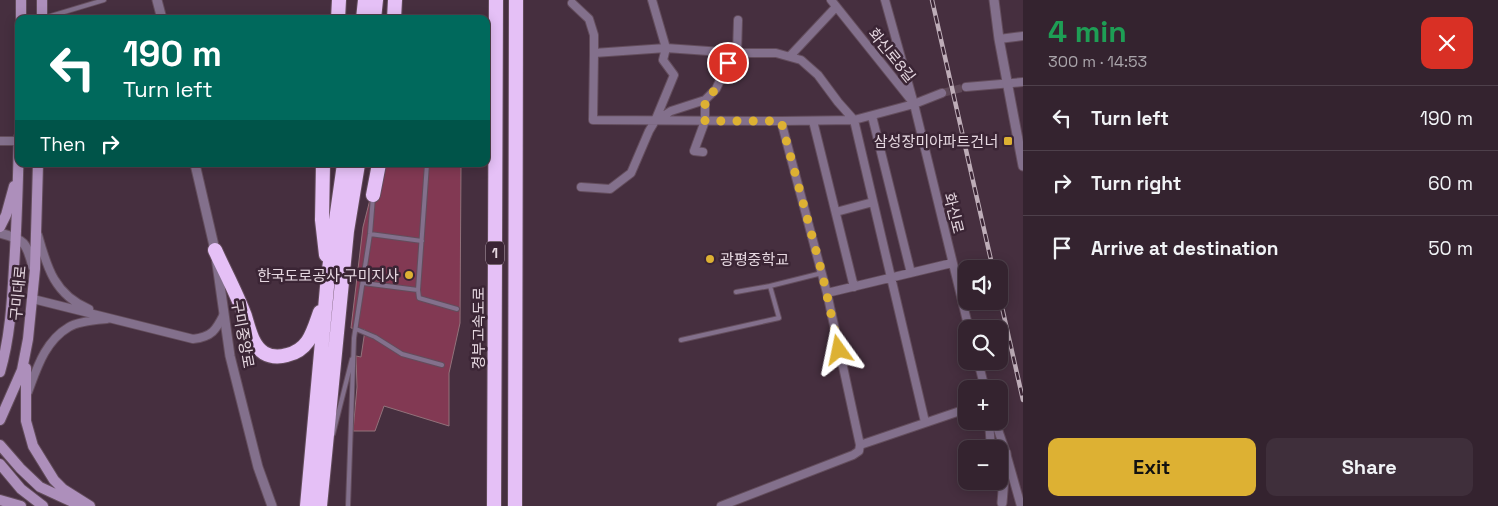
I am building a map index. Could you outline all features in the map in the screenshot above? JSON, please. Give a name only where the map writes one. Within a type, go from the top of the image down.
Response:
[{"type":"highway","points":[[338,15],[339,0]]},
{"type":"highway","points":[[364,15],[365,0]]},
{"type":"highway","points":[[374,15],[376,0]]},
{"type":"highway","points":[[394,15],[395,0]]},
{"type":"highway","name":"경부고속도로","points":[[494,506],[496,0]]},
{"type":"highway","name":"1","points":[[516,0],[516,506]]},
{"type":"highway","points":[[323,167],[322,220],[328,276]]},
{"type":"highway","points":[[307,506],[328,276],[344,167]]},
{"type":"highway","points":[[320,506],[348,231],[358,167]]},
{"type":"highway","points":[[373,194],[378,167]]},
{"type":"highway","points":[[215,250],[245,317],[248,329],[255,343],[265,354],[279,357],[297,352],[310,339],[326,298]]},
{"type":"main road","points":[[21,0],[21,15]]},
{"type":"main road","points":[[42,0],[42,15]]},
{"type":"main road","name":"구미대로","points":[[0,372],[12,309],[18,167]]},
{"type":"main road","name":"구미대로","points":[[0,420],[22,370],[27,348],[35,275],[38,167]]},
{"type":"main road","points":[[0,227],[6,215],[18,170]]},
{"type":"main road","points":[[27,348],[26,421],[33,446],[54,480],[63,489],[90,506]]},
{"type":"main road","points":[[0,445],[40,487],[83,506]]},
{"type":"main road","points":[[0,464],[22,489],[43,506]]},
{"type":"main road","points":[[0,500],[21,506]]},
{"type":"street","points":[[158,0],[161,15]]},
{"type":"street","points":[[581,187],[610,189],[631,173],[674,75],[663,60],[666,48],[652,0]]},
{"type":"street","name":"화신로8길","points":[[831,0],[914,104],[942,93]]},
{"type":"street","name":"화신로","points":[[884,0],[914,104],[967,320]]},
{"type":"street","points":[[994,0],[999,39],[1023,166]]},
{"type":"street","points":[[572,3],[589,20],[594,35],[592,120],[854,120],[914,104]]},
{"type":"street","points":[[790,56],[836,7]]},
{"type":"street","points":[[655,121],[671,111],[705,100],[716,89],[728,63],[737,53],[738,20]]},
{"type":"street","points":[[999,39],[1023,36]]},
{"type":"street","points":[[594,53],[666,48],[737,53],[765,52],[790,56],[801,60],[818,75],[854,120],[925,422]]},
{"type":"street","points":[[966,87],[1023,82]]},
{"type":"street","points":[[703,152],[694,151],[705,121],[705,100]]},
{"type":"street","points":[[872,116],[910,273]]},
{"type":"street","points":[[721,506],[853,455],[859,451],[860,445],[827,293],[781,121]]},
{"type":"street","points":[[812,121],[854,287]]},
{"type":"street","points":[[0,141],[15,141]]},
{"type":"street","name":"구미중앙로","points":[[196,167],[215,250],[230,356],[258,468],[272,506]]},
{"type":"street","points":[[836,212],[873,202]]},
{"type":"street","points":[[36,228],[44,256],[57,285],[82,306],[112,318]]},
{"type":"street","points":[[0,234],[16,237],[21,240],[26,246],[35,275]]},
{"type":"street","points":[[827,293],[952,263]]},
{"type":"street","points":[[33,299],[193,339],[204,338],[211,334],[218,326],[224,314]]},
{"type":"street","points":[[25,398],[42,356],[52,340],[70,326],[112,318]]},
{"type":"street","points":[[860,445],[958,412]]},
{"type":"street","points":[[1008,460],[1020,504]]},
{"type":"street","points":[[1008,486],[1020,504]]},
{"type":"street","points":[[1001,490],[1002,505]]},
{"type":"lane","points":[[52,15],[104,0]]},
{"type":"lane","points":[[427,167],[419,298],[457,309]]},
{"type":"lane","points":[[348,506],[354,338],[370,234],[373,194]]},
{"type":"lane","points":[[370,234],[422,241]]},
{"type":"lane","points":[[736,292],[822,273]]},
{"type":"lane","points":[[363,283],[418,290]]},
{"type":"lane","points":[[681,340],[779,318],[770,286]]},
{"type":"lane","points":[[356,329],[376,337],[402,354],[442,365]]},
{"type":"lane","points":[[324,476],[354,351]]},
{"type":"building","name":"한국도로공사 구미지사","points":[[378,167],[461,167],[460,323],[449,373],[449,426],[384,406],[375,431],[353,431],[357,387],[356,356],[361,357],[365,330],[351,328],[363,227]]},
{"type":"tunnel","points":[[942,93],[966,87]]},
{"type":"railway","points":[[932,0],[991,260]]},
{"type":"railway","points":[[1003,310],[1023,400]]},
{"type":"place","name":"삼성장미아파트건너","points":[[1008,141]]},
{"type":"place","name":"광평중학교","points":[[710,259]]},
{"type":"place","name":"한국도로공사 구미지사","points":[[409,275]]},
{"type":"route","points":[[728,63],[716,89],[705,100],[705,121],[781,121],[822,273],[839,350]]}]
